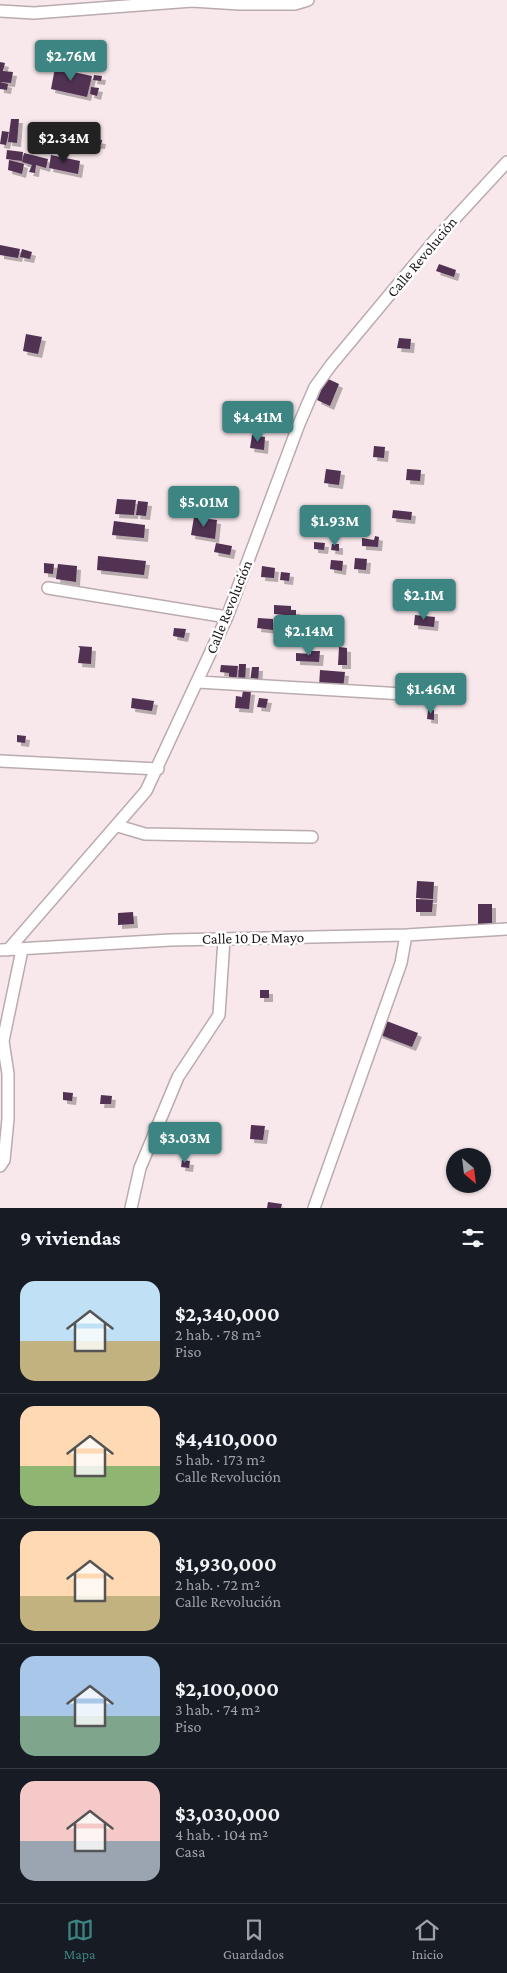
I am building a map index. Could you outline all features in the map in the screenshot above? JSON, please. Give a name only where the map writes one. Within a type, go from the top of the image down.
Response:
[{"type":"street","points":[[0,11],[34,13],[192,1],[240,4],[295,4],[308,0]]},
{"type":"street","name":"Calle Revolución","points":[[4,950],[118,826],[146,791],[158,769],[227,617],[299,424],[316,387],[331,365],[435,240],[507,162]]},
{"type":"street","points":[[48,588],[227,617]]},
{"type":"street","points":[[198,682],[422,695]]},
{"type":"street","points":[[0,761],[158,769]]},
{"type":"street","points":[[118,826],[144,834],[312,837]]},
{"type":"street","name":"Calle 10 De Mayo","points":[[4,950],[170,940],[406,935],[507,929]]},
{"type":"street","points":[[314,1208],[401,963],[406,935]]},
{"type":"street","points":[[132,1208],[140,1168],[178,1077],[219,1015],[224,939]]},
{"type":"street","points":[[0,1166],[4,1160],[8,1119],[8,1074],[3,1041],[22,950]]},
{"type":"building","points":[[0,62],[5,63],[3,71],[13,72],[11,83],[0,82]]},
{"type":"building","points":[[55,68],[92,76],[87,97],[51,89]]},
{"type":"building","points":[[94,75],[102,76],[101,81],[93,80]]},
{"type":"building","points":[[0,82],[8,84],[7,90],[0,89]]},
{"type":"building","points":[[91,87],[99,88],[97,96],[90,94]]},
{"type":"building","points":[[11,119],[19,119],[17,143],[8,142]]},
{"type":"building","points":[[2,131],[9,132],[6,145],[0,144]]},
{"type":"building","points":[[93,139],[102,140],[101,145],[92,144]]},
{"type":"building","points":[[7,150],[23,152],[22,161],[6,159]]},
{"type":"building","points":[[24,153],[48,159],[46,168],[36,165],[35,173],[29,172],[32,165],[22,162]]},
{"type":"building","points":[[51,155],[80,161],[78,174],[49,168]]},
{"type":"building","points":[[9,160],[24,164],[22,174],[8,170]]},
{"type":"building","points":[[0,245],[20,249],[18,258],[0,255]]},
{"type":"building","points":[[22,249],[32,252],[30,259],[20,257]]},
{"type":"building","points":[[439,264],[456,270],[454,277],[436,271]]},
{"type":"building","points":[[26,334],[42,337],[38,354],[23,351]]},
{"type":"building","points":[[399,338],[411,339],[410,349],[397,348]]},
{"type":"building","points":[[326,378],[339,384],[330,406],[317,400]]},
{"type":"building","points":[[252,435],[265,437],[264,450],[250,448]]},
{"type":"building","points":[[374,446],[385,447],[384,458],[373,457]]},
{"type":"building","points":[[326,469],[341,471],[339,485],[324,483]]},
{"type":"building","points":[[407,469],[421,470],[420,481],[406,480]]},
{"type":"building","points":[[117,499],[136,500],[134,515],[115,514]]},
{"type":"building","points":[[138,501],[148,502],[146,516],[136,515]]},
{"type":"building","points":[[393,510],[412,512],[411,520],[392,518]]},
{"type":"building","points":[[194,517],[217,520],[215,539],[191,535]]},
{"type":"building","points":[[114,521],[145,525],[144,538],[112,535]]},
{"type":"building","points":[[375,536],[379,537],[378,547],[362,546],[362,538],[374,540]]},
{"type":"building","points":[[314,542],[325,543],[324,550],[314,549]]},
{"type":"building","points":[[216,543],[232,546],[230,555],[214,552]]},
{"type":"building","points":[[332,544],[339,544],[339,551],[331,550]]},
{"type":"building","points":[[98,556],[146,561],[144,575],[97,570]]},
{"type":"building","points":[[355,558],[367,559],[366,570],[354,569]]},
{"type":"building","points":[[331,560],[343,561],[342,571],[330,569]]},
{"type":"building","points":[[44,563],[54,564],[53,574],[44,573]]},
{"type":"building","points":[[58,564],[77,566],[76,582],[56,579]]},
{"type":"building","points":[[262,566],[275,568],[274,578],[261,577]]},
{"type":"building","points":[[281,572],[290,573],[289,581],[280,580]]},
{"type":"building","points":[[274,605],[291,606],[291,610],[296,610],[296,616],[274,614]]},
{"type":"building","points":[[415,615],[435,617],[434,627],[414,625]]},
{"type":"building","points":[[258,618],[273,619],[273,630],[257,628]]},
{"type":"building","points":[[174,628],[186,629],[184,638],[173,636]]},
{"type":"building","points":[[78,646],[92,647],[91,664],[78,663],[80,648]]},
{"type":"building","points":[[339,647],[347,648],[347,665],[338,665]]},
{"type":"building","points":[[311,651],[320,651],[319,662],[296,661],[296,653],[311,654]]},
{"type":"building","points":[[239,664],[246,664],[245,681],[238,681]]},
{"type":"building","points":[[221,665],[238,666],[236,682],[229,681],[229,673],[220,672]]},
{"type":"building","points":[[252,667],[259,667],[258,683],[250,682]]},
{"type":"building","points":[[320,670],[345,672],[343,689],[319,687]]},
{"type":"building","points":[[430,678],[439,679],[438,689],[431,688]]},
{"type":"building","points":[[243,690],[251,691],[249,709],[235,708],[236,696],[242,697]]},
{"type":"building","points":[[132,698],[154,701],[152,711],[131,708]]},
{"type":"building","points":[[259,698],[268,699],[266,708],[257,707]]},
{"type":"building","points":[[428,710],[434,710],[434,720],[427,719]]},
{"type":"building","points":[[17,735],[26,736],[25,743],[17,742]]},
{"type":"building","points":[[417,881],[434,882],[433,899],[416,898]]},
{"type":"building","points":[[416,899],[433,900],[432,912],[416,912]]},
{"type":"building","points":[[478,904],[492,904],[492,924],[478,924]]},
{"type":"building","points":[[133,912],[134,924],[118,925],[118,913]]},
{"type":"building","points":[[260,990],[269,990],[269,998],[260,998]]},
{"type":"building","points":[[384,1020],[418,1033],[412,1047],[378,1034]]},
{"type":"building","points":[[63,1092],[73,1093],[72,1101],[63,1100]]},
{"type":"building","points":[[101,1095],[112,1096],[111,1104],[100,1104]]},
{"type":"building","points":[[251,1125],[265,1126],[263,1140],[250,1139]]},
{"type":"building","points":[[182,1160],[190,1161],[189,1168],[181,1167]]},
{"type":"building","points":[[268,1202],[282,1204],[281,1208],[267,1208]]}]
